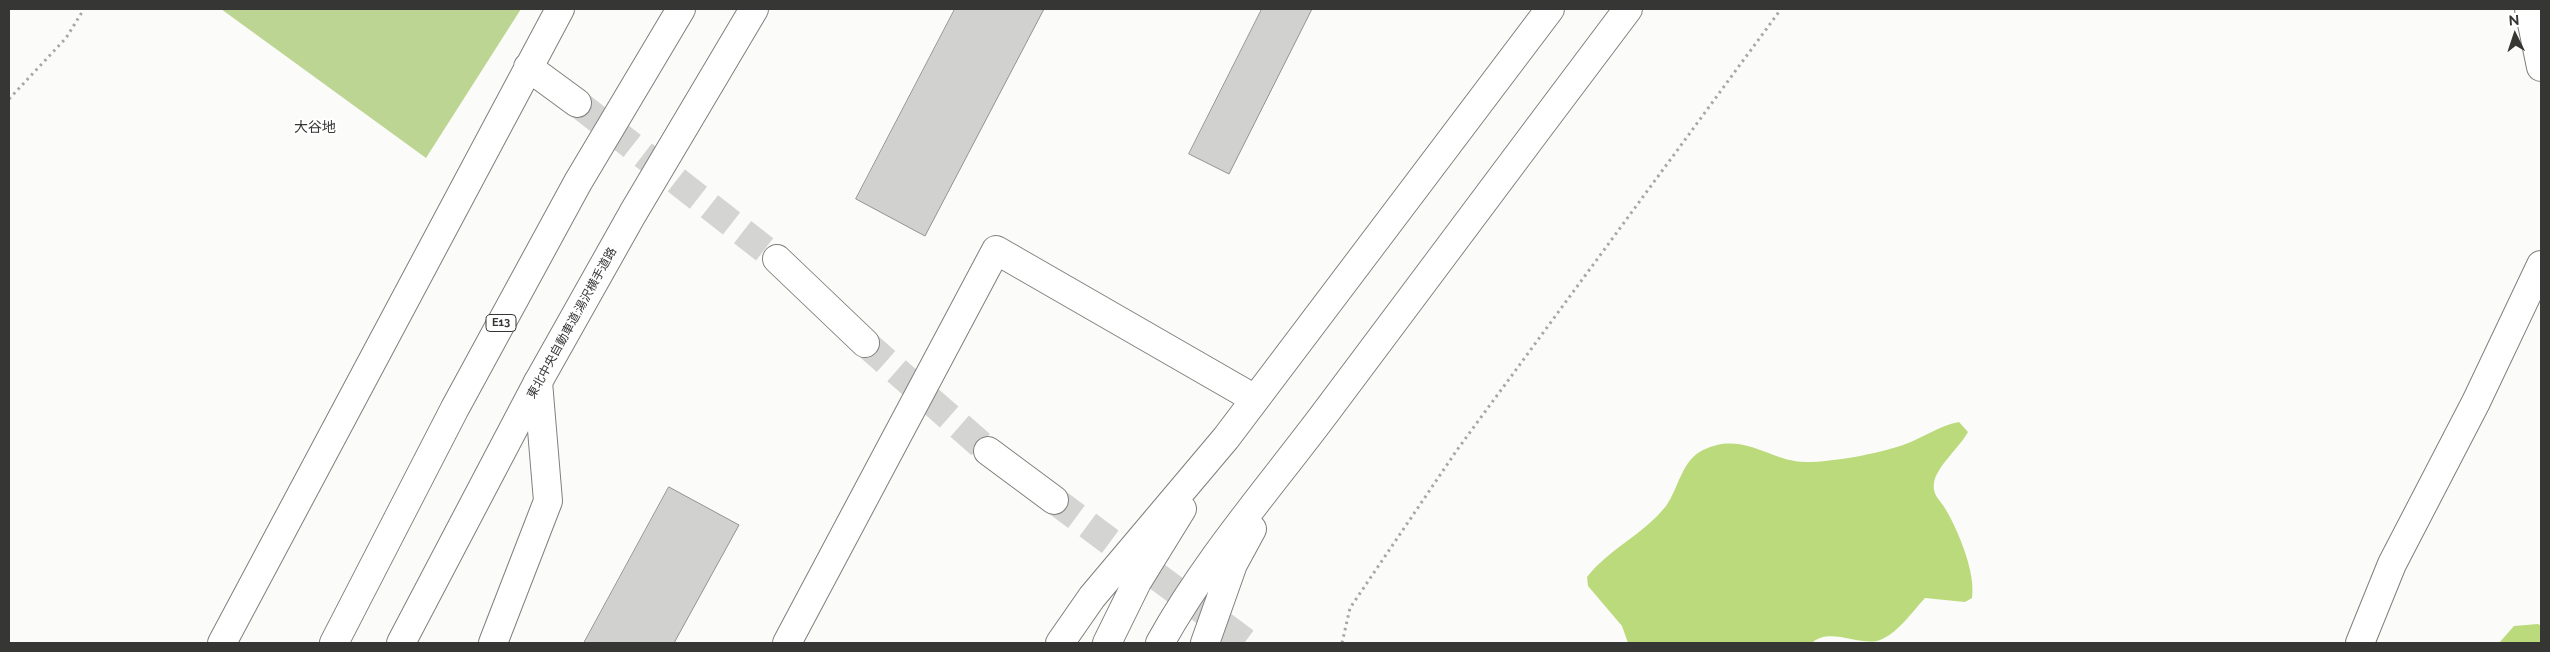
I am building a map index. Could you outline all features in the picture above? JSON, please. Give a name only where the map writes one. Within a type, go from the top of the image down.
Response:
[{"type":"main road","points":[[222,643],[560,9]]},
{"type":"main road","name":"E13","points":[[334,643],[455,408],[578,182],[680,9]]},
{"type":"main road","name":"東北中央自動車道;湯沢横手道路","points":[[401,643],[538,382],[633,213],[754,9]]},
{"type":"main road","points":[[633,213],[764,9]]},
{"type":"main road","points":[[1060,643],[1092,597],[1226,438],[1550,9]]},
{"type":"main road","points":[[1160,643],[1177,612],[1224,543],[1286,466],[1628,9]]},
{"type":"main road","points":[[2529,9],[2541,67]]},
{"type":"main road","points":[[528,67],[577,103]]},
{"type":"main road","points":[[787,643],[996,250],[1255,399]]},
{"type":"main road","points":[[777,258],[865,343]]},
{"type":"main road","points":[[2360,643],[2392,564],[2476,402],[2541,265]]},
{"type":"main road","points":[[493,643],[548,500],[538,382]]},
{"type":"main road","points":[[1107,643],[1137,582],[1226,438]]},
{"type":"main road","points":[[988,451],[1054,500]]},
{"type":"main road","points":[[1205,643],[1233,564],[1286,466]]},
{"type":"path","points":[[9,99],[66,38],[84,9]]},
{"type":"path","points":[[1342,643],[1350,608],[1457,450],[1781,9]]},
{"type":"shaded area","points":[[221,9],[521,9],[426,158]]},
{"type":"shaded area","points":[[1959,422],[1968,432],[1939,470],[1934,483],[1934,491],[1951,519],[1965,553],[1973,588],[1972,598],[1965,602],[1925,598],[1910,616],[1887,637],[1880,640],[1864,641],[1827,636],[1819,638],[1812,643],[1628,643],[1622,626],[1588,586],[1587,577],[1596,567],[1647,525],[1666,506],[1685,468],[1703,450],[1731,443],[1756,448],[1793,461],[1829,461],[1892,448],[1944,426]]},
{"type":"shaded area","points":[[2538,624],[2541,626],[2541,643],[2499,643],[2514,626]]},
{"type":"building","points":[[955,9],[1044,9],[925,236],[856,199]]},
{"type":"building","points":[[1262,9],[1312,9],[1229,174],[1189,154]]},
{"type":"building","points":[[669,487],[739,525],[674,643],[584,643]]},
{"type":"tunnel","points":[[577,103],[777,259]]},
{"type":"tunnel","points":[[865,343],[988,451]]},
{"type":"tunnel","points":[[1054,500],[1247,643]]},
{"type":"district","name":"大谷地","points":[[315,128]]}]
